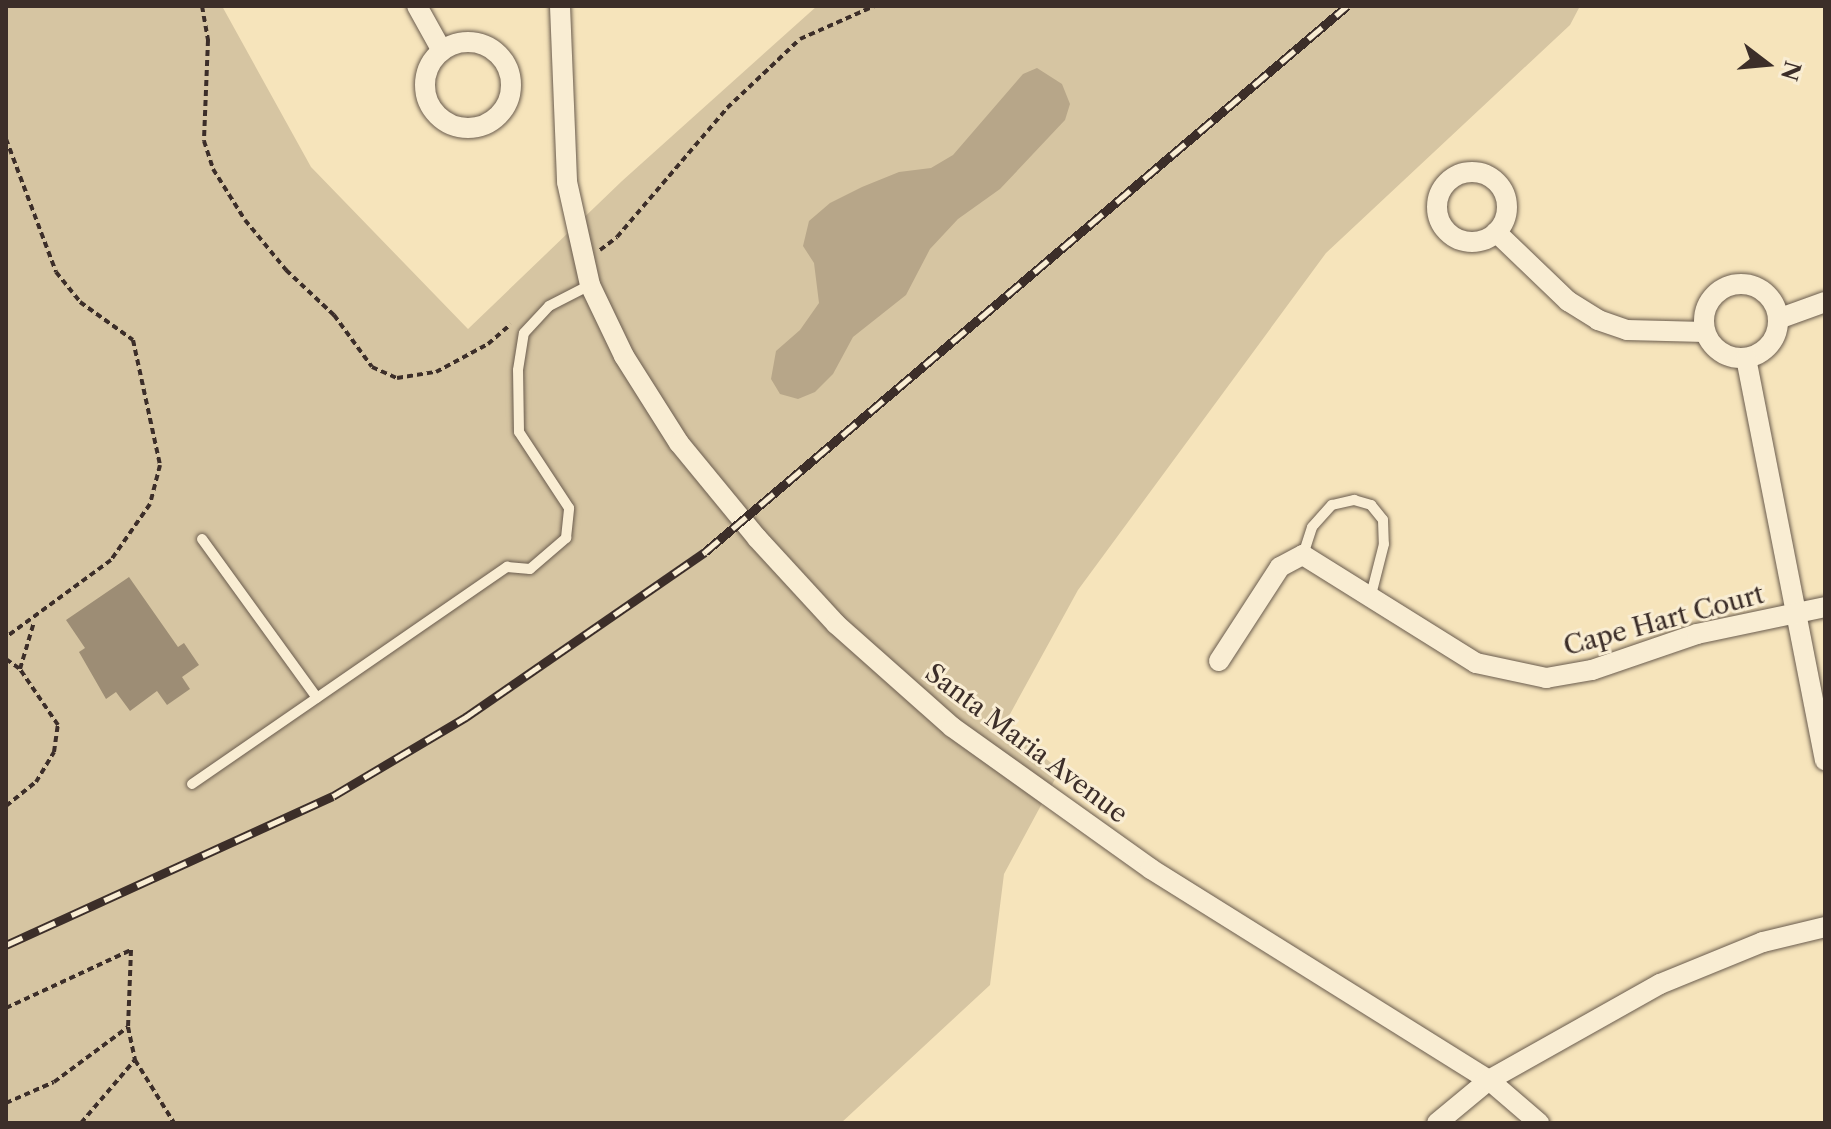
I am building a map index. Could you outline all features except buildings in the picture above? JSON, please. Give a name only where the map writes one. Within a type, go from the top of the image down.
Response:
[{"type":"street","points":[[417,6],[442,51]]},
{"type":"street","name":"Santa Maria Avenue","points":[[560,6],[567,182],[590,285],[624,356],[689,455],[836,624],[929,706],[1151,869],[1489,1080],[1539,1123]]},
{"type":"street","points":[[469,42],[496,52],[505,63],[511,91],[499,117],[474,129],[447,123],[436,114],[425,88],[426,74],[442,51],[469,42]]},
{"type":"street","points":[[1496,232],[1568,301],[1598,320],[1627,330],[1705,332]]},
{"type":"street","points":[[1734,284],[1764,291],[1778,319],[1770,344],[1746,358],[1721,352],[1705,332],[1709,302],[1734,284]]},
{"type":"street","points":[[1778,319],[1825,302]]},
{"type":"street","points":[[1746,358],[1800,612],[1825,760]]},
{"type":"street","points":[[1219,661],[1280,567],[1303,555]]},
{"type":"street","name":"Cape Hart Court","points":[[1303,555],[1476,663],[1546,678],[1592,670],[1697,634],[1825,607]]},
{"type":"street","points":[[1437,1123],[1489,1080],[1660,984],[1763,942],[1825,927]]},
{"type":"lane","points":[[192,784],[507,567],[530,569],[566,538],[569,508],[519,432],[518,370],[524,333],[549,306],[590,285]]},
{"type":"lane","points":[[1303,555],[1312,527],[1332,505],[1354,500],[1371,505],[1383,520],[1384,544],[1371,595]]},
{"type":"lane","points":[[202,539],[317,698]]},
{"type":"path","points":[[202,6],[208,40],[204,141],[213,169],[245,220],[286,270],[334,315],[372,367],[397,378],[436,372],[488,344],[521,315]]},
{"type":"path","points":[[585,261],[617,237],[727,108],[800,39],[874,6]]},
{"type":"path","points":[[6,139],[56,272],[80,302],[133,340],[160,465],[150,504],[111,560],[35,620],[6,637]]},
{"type":"path","points":[[20,669],[35,620]]},
{"type":"path","points":[[6,659],[20,669],[58,725],[54,752],[36,782],[6,806]]},
{"type":"path","points":[[6,1008],[131,950],[128,1027],[135,1060],[174,1123]]},
{"type":"path","points":[[6,1103],[54,1082],[128,1027]]},
{"type":"path","points":[[81,1123],[135,1060]]},
{"type":"shaded area","points":[[6,6],[222,6],[311,167],[468,329],[622,181],[817,6],[1580,6],[1570,25],[1326,253],[1078,590],[1004,725],[1060,770],[1004,874],[990,985],[841,1123],[6,1123]]},
{"type":"shaded area","points":[[1037,68],[1062,84],[1070,104],[1065,120],[1000,189],[958,219],[930,249],[906,295],[853,337],[833,374],[815,392],[798,399],[780,394],[771,379],[776,351],[800,330],[819,303],[814,263],[803,246],[809,221],[830,203],[862,187],[899,172],[931,168],[953,155],[1023,74]]},
{"type":"railway","points":[[6,945],[333,796],[466,717],[705,552],[1347,6]]}]
